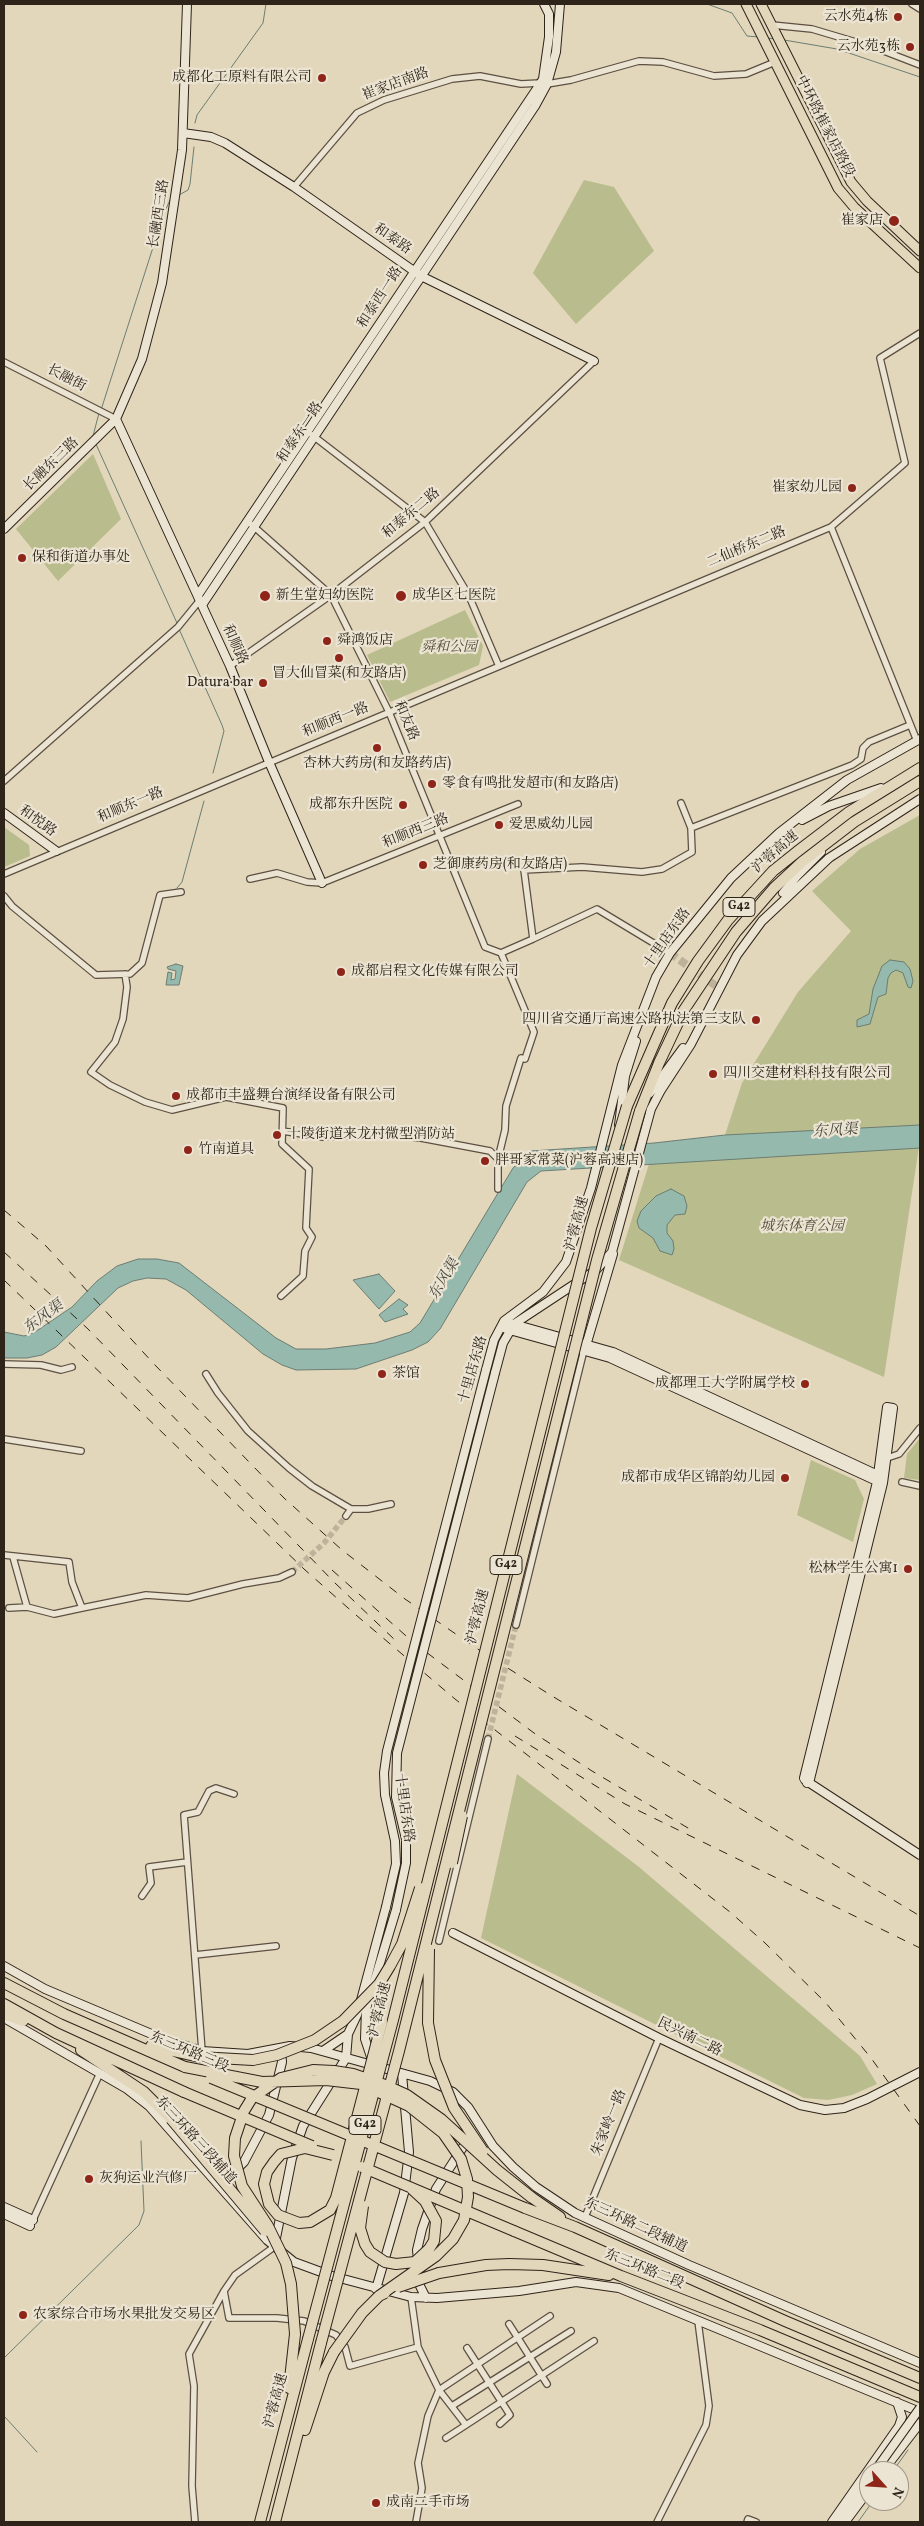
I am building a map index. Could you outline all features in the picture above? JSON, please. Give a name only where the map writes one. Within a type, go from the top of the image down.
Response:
[{"type":"highway","name":"沪蓉高速","points":[[260,2522],[437,1843],[591,1228],[618,1139],[623,1104],[672,1004],[698,961],[728,920],[773,871],[848,812],[920,768]]},
{"type":"highway","name":"沪蓉高速","points":[[275,2522],[400,2044],[596,1260],[641,1107],[684,1010],[736,932],[774,888],[802,862],[861,817],[920,781]]},
{"type":"highway","points":[[412,2189],[432,2211],[436,2221],[434,2241],[423,2256],[414,2262],[396,2264],[385,2262],[377,2257],[365,2244],[360,2228],[361,2216],[460,1832],[467,1772]]},
{"type":"highway","points":[[334,2155],[305,2148],[281,2154],[267,2172],[264,2184],[269,2204],[278,2214],[299,2222],[310,2222],[330,2210],[336,2198],[402,1944],[437,1843]]},
{"type":"highway","points":[[64,2014],[106,2027],[156,2048],[253,2060],[277,2055],[315,2040],[343,2021],[378,1984],[402,1944]]},
{"type":"highway","points":[[428,1951],[428,2022],[435,2060],[454,2108],[497,2170]]},
{"type":"highway","name":"东三环路三段","points":[[4,1983],[64,2014],[184,2067],[366,2142]]},
{"type":"highway","points":[[4,2004],[56,2033],[184,2092],[334,2155]]},
{"type":"highway","points":[[4,2014],[56,2033],[144,2092],[171,2119],[277,2247]]},
{"type":"highway","points":[[184,2067],[262,2082],[326,2080],[361,2084],[409,2106],[443,2133],[461,2159],[467,2180],[468,2197],[464,2220],[453,2240],[436,2256],[377,2293],[348,2330],[334,2352],[286,2478]]},
{"type":"highway","points":[[286,2417],[295,2334],[292,2284],[268,2226],[242,2186],[234,2156],[235,2138],[244,2111],[252,2098],[281,2078],[313,2070],[353,2074],[407,2095],[441,2119],[497,2170],[531,2197],[575,2227]]},
{"type":"highway","name":"东三环路二段","points":[[366,2142],[575,2227],[785,2321],[920,2378]]},
{"type":"highway","name":"东三环路二段","points":[[334,2155],[514,2232],[760,2330],[920,2397]]},
{"type":"highway","points":[[377,2293],[439,2273],[486,2265],[543,2265],[621,2276]]},
{"type":"main road","name":"中环路崔家店路段","points":[[746,4],[838,188],[854,207],[920,268]]},
{"type":"main road","name":"中环路崔家店路段","points":[[761,4],[851,182],[920,251]]},
{"type":"street","name":"长融西三路","points":[[116,419],[142,359],[154,322],[162,283],[182,150],[187,4]]},
{"type":"street","name":"和泰西一路","points":[[544,4],[549,14],[549,37],[544,84]]},
{"type":"street","name":"和泰西一路","points":[[417,273],[544,84],[556,52],[560,4]]},
{"type":"street","points":[[912,4],[920,9]]},
{"type":"street","points":[[773,27],[812,29],[876,48],[920,66]]},
{"type":"street","name":"崔家店南路","points":[[294,187],[357,113],[384,100],[452,79],[480,76],[520,84],[544,84],[570,80],[639,61],[663,62],[714,76],[746,74],[775,62]]},
{"type":"street","name":"和泰路","points":[[183,133],[211,137],[225,143],[294,187],[417,273],[594,361]]},
{"type":"street","name":"和泰东一路","points":[[200,600],[417,273]]},
{"type":"street","name":"二仙桥东二路","points":[[440,691],[498,664],[604,623],[831,527],[905,463],[880,358],[920,333]]},
{"type":"street","name":"和泰东二路","points":[[230,666],[331,595],[425,522],[594,361]]},
{"type":"street","name":"长融街","points":[[4,362],[116,419]]},
{"type":"street","name":"长融东三路","points":[[4,529],[116,419]]},
{"type":"street","name":"和顺路","points":[[116,419],[230,666],[269,762],[322,883]]},
{"type":"street","points":[[311,435],[425,522],[469,596],[498,664]]},
{"type":"street","name":"和友路","points":[[251,524],[331,595],[388,712],[485,947],[500,953]]},
{"type":"street","points":[[831,527],[920,749]]},
{"type":"street","points":[[4,781],[178,627],[200,600]]},
{"type":"street","name":"和顺西一路","points":[[269,762],[440,691]]},
{"type":"street","points":[[692,828],[852,765],[860,759],[863,748],[869,742],[910,725]]},
{"type":"street","name":"十里店东路","points":[[348,2034],[357,2014],[396,1864],[395,1841],[385,1795],[384,1773],[387,1751],[486,1370],[502,1324],[543,1292],[556,1278],[574,1242],[591,1188],[622,1064],[656,977],[670,953],[731,878],[779,833],[847,780],[918,740]]},
{"type":"street","name":"和顺东一路","points":[[4,874],[269,762]]},
{"type":"street","points":[[779,833],[828,806],[888,786]]},
{"type":"street","points":[[762,921],[829,858],[920,799]]},
{"type":"street","points":[[533,939],[524,870],[582,867],[642,872],[662,869],[692,852],[692,828],[681,803]]},
{"type":"street","name":"和顺西三路","points":[[322,883],[518,804]]},
{"type":"street","name":"和悦路","points":[[4,813],[56,851]]},
{"type":"street","points":[[516,1625],[585,1347],[615,1245],[650,1109],[660,1090],[691,1044],[737,955],[797,876],[861,817]]},
{"type":"street","points":[[250,879],[277,873],[307,882],[322,883]]},
{"type":"street","points":[[4,896],[12,906],[96,975],[130,974],[142,963],[160,895],[181,892]]},
{"type":"street","points":[[498,1189],[498,1158],[505,1130],[506,1106],[522,1058],[525,1059],[534,1032],[500,953],[597,909],[670,953]]},
{"type":"street","points":[[125,974],[127,987],[123,1019],[115,1042],[91,1072],[110,1085],[145,1102],[172,1110],[226,1097],[283,1108],[282,1144],[309,1169],[306,1228],[312,1237],[305,1251],[303,1276],[281,1296]]},
{"type":"street","points":[[623,1104],[625,1076],[656,977]]},
{"type":"street","points":[[641,1107],[708,1011]]},
{"type":"street","points":[[282,1131],[323,1137],[378,1133],[421,1138],[490,1151],[498,1158]]},
{"type":"street","points":[[512,1327],[596,1270],[609,1257],[615,1245]]},
{"type":"street","points":[[502,1324],[585,1347],[613,1352],[880,1480]]},
{"type":"street","name":"十里店东路","points":[[375,2066],[365,2039],[366,2010],[396,1910],[406,1863],[406,1839],[396,1797],[394,1778],[397,1753],[495,1373],[512,1327]]},
{"type":"street","points":[[4,1364],[41,1365],[61,1370],[72,1367]]},
{"type":"street","points":[[206,1374],[218,1393],[248,1431],[296,1474],[350,1509],[368,1509],[391,1504]]},
{"type":"street","points":[[807,1780],[886,1458],[893,1408],[887,1407],[880,1480]]},
{"type":"street","points":[[886,1458],[898,1454],[920,1428]]},
{"type":"street","points":[[4,1439],[81,1451]]},
{"type":"street","points":[[902,1482],[920,1486]]},
{"type":"street","points":[[346,1516],[350,1509]]},
{"type":"street","points":[[4,1555],[69,1562],[72,1582],[82,1608]]},
{"type":"street","points":[[13,1557],[28,1607]]},
{"type":"street","points":[[9,1608],[28,1607],[54,1614],[146,1594],[188,1598],[243,1584],[279,1578],[292,1572]]},
{"type":"street","points":[[439,1941],[488,1739]]},
{"type":"street","points":[[807,1780],[920,1849]]},
{"type":"street","points":[[807,1780],[920,1855]]},
{"type":"street","points":[[201,2054],[184,1815],[198,1812],[209,1791],[216,1788],[234,1794]]},
{"type":"street","points":[[142,1896],[151,1883],[149,1867],[187,1862]]},
{"type":"street","name":"民兴南二路","points":[[453,1933],[659,2038],[800,2105],[825,2110],[844,2108],[867,2100],[920,2072]]},
{"type":"street","points":[[195,1955],[276,1946]]},
{"type":"street","points":[[4,1966],[45,1989],[201,2054],[248,2054],[290,2046],[323,2051],[375,2066]]},
{"type":"street","name":"东三环路三段辅道","points":[[4,2018],[127,2089],[149,2106],[220,2187],[277,2247],[294,2262],[377,2293]]},
{"type":"street","points":[[323,2051],[348,2034]]},
{"type":"street","points":[[195,2522],[192,2486],[194,2386],[189,2354],[235,2275],[277,2247],[292,2158],[303,2126],[346,2058],[348,2034]]},
{"type":"street","name":"朱家岭一路","points":[[585,2217],[659,2038]]},
{"type":"street","points":[[220,2187],[244,2162],[269,2115],[282,2062],[280,2047]]},
{"type":"street","name":"东三环路二段辅道","points":[[375,2066],[430,2082],[453,2092],[468,2107],[484,2132],[513,2167],[536,2187],[585,2217],[689,2265],[920,2362]]},
{"type":"street","points":[[31,2223],[100,2073]]},
{"type":"street","points":[[402,2074],[408,2131],[405,2185],[377,2293],[426,2298],[519,2291],[576,2282],[619,2288],[920,2410],[882,2461]]},
{"type":"street","points":[[426,2298],[420,2286],[417,2250],[422,2228],[436,2189],[450,2165],[462,2147],[484,2132]]},
{"type":"street","points":[[4,2207],[31,2223]]},
{"type":"street","points":[[4,2214],[31,2223]]},
{"type":"street","points":[[224,2291],[230,2318],[277,2318],[304,2322],[336,2335],[345,2346],[350,2366],[418,2347]]},
{"type":"street","points":[[411,2297],[418,2347],[439,2390],[466,2425]]},
{"type":"street","points":[[416,2522],[422,2488],[418,2463],[428,2416],[439,2390],[550,2316]]},
{"type":"street","points":[[657,2522],[706,2425],[709,2406],[698,2321]]},
{"type":"street","points":[[509,2324],[547,2384]]},
{"type":"street","points":[[452,2406],[571,2331]]},
{"type":"street","points":[[446,2438],[594,2341]]},
{"type":"street","points":[[467,2348],[510,2415],[500,2424]]},
{"type":"street","points":[[832,2522],[899,2426],[902,2417],[897,2402]]},
{"type":"street","points":[[891,2461],[920,2422]]},
{"type":"street","points":[[841,2522],[859,2495]]},
{"type":"street","points":[[841,2522],[859,2501]]},
{"type":"street","points":[[747,2522],[748,2519],[756,2522]]},
{"type":"green space","points":[[584,180],[614,187],[654,251],[576,324],[533,273]]},
{"type":"green space","points":[[93,454],[121,519],[58,581],[16,529]]},
{"type":"green space","name":"舜和公园","points":[[465,610],[483,646],[479,665],[390,702],[367,655]]},
{"type":"green space","name":"城东体育公园","points":[[920,815],[920,1140],[884,1377],[619,1260],[649,1164],[723,1159],[725,1135],[742,1083],[798,992],[851,931],[812,891],[860,849]]},
{"type":"green space","points":[[4,827],[29,845],[30,856],[4,867]]},
{"type":"green space","points":[[920,1438],[920,1480],[904,1478],[907,1454]]},
{"type":"green space","points":[[811,1460],[855,1480],[864,1499],[853,1542],[797,1515]]},
{"type":"green space","points":[[517,1774],[639,1867],[860,2056],[877,2084],[852,2095],[828,2100],[804,2098],[481,1938]]},
{"type":"water","points":[[890,960],[904,962],[910,969],[913,981],[911,988],[908,987],[903,973],[896,970],[891,973],[888,978],[886,994],[878,997],[870,1024],[857,1027],[857,1020],[869,1014],[873,989],[882,966]]},
{"type":"water","points":[[176,964],[183,966],[179,985],[166,985],[168,972],[172,973],[171,980],[175,979],[176,971],[167,967]]},
{"type":"water","name":"东风渠","points":[[920,1125],[920,1148],[541,1171],[527,1182],[440,1329],[428,1342],[412,1350],[356,1369],[296,1370],[282,1365],[263,1354],[186,1290],[166,1279],[147,1278],[133,1281],[118,1288],[56,1347],[42,1355],[27,1358],[4,1358],[4,1332],[24,1336],[35,1332],[72,1307],[97,1281],[117,1266],[138,1259],[157,1259],[179,1263],[276,1338],[296,1349],[326,1349],[375,1343],[410,1332],[420,1323],[513,1168],[531,1151],[654,1143],[725,1135]]},
{"type":"water","points":[[671,1189],[684,1196],[687,1206],[685,1214],[675,1215],[667,1225],[667,1233],[673,1241],[674,1249],[672,1255],[660,1251],[653,1238],[639,1228],[637,1221],[641,1211],[656,1196]]},
{"type":"water","points":[[379,1274],[395,1291],[379,1309],[353,1280]]},
{"type":"water","points":[[399,1299],[408,1305],[403,1309],[408,1314],[385,1322],[379,1315]]},
{"type":"waterway","points":[[195,123],[197,115],[263,23],[266,4]]},
{"type":"waterway","points":[[707,4],[732,13],[747,36],[758,37]]},
{"type":"waterway","points":[[767,38],[775,39]]},
{"type":"waterway","points":[[784,40],[837,49],[920,77]]},
{"type":"waterway","points":[[179,195],[188,190],[190,184],[194,147]]},
{"type":"waterway","points":[[101,410],[164,213],[171,198]]},
{"type":"waterway","points":[[93,436],[99,413]]},
{"type":"waterway","points":[[95,442],[177,623]]},
{"type":"waterway","points":[[179,629],[224,731],[213,773]]},
{"type":"waterway","points":[[177,888],[182,882],[204,801]]},
{"type":"waterway","points":[[4,2358],[139,2225],[144,2211],[141,2141]]},
{"type":"waterway","points":[[4,2416],[37,2452]]},
{"type":"waterway","points":[[900,2461],[908,2450]]},
{"type":"waterway","points":[[858,2522],[866,2511]]},
{"type":"tunnel","points":[[670,953],[719,988]]},
{"type":"tunnel","points":[[292,1572],[324,1543],[346,1516]]},
{"type":"tunnel","points":[[488,1739],[516,1625]]},
{"type":"railway","points":[[4,1210],[46,1246],[154,1364],[284,1498],[342,1550],[405,1599],[476,1648],[552,1696],[920,1916]]},
{"type":"railway","points":[[4,1252],[88,1329],[335,1583],[396,1641]]},
{"type":"railway","points":[[4,1280],[304,1569],[356,1615],[455,1699],[730,1912],[765,1943],[826,2003],[871,2058],[920,2126]]},
{"type":"railway","points":[[332,1570],[414,1643],[534,1733],[592,1771],[693,1831]]},
{"type":"railway","points":[[515,1736],[625,1804],[920,1948]]},
{"type":"place","name":"云水苑4栋","points":[[898,17]]},
{"type":"place","name":"云水苑3栋","points":[[910,47]]},
{"type":"place","name":"成都化工原料有限公司","points":[[322,78]]},
{"type":"place","name":"崔家店","points":[[894,221]]},
{"type":"place","name":"崔家幼儿园","points":[[852,488]]},
{"type":"place","name":"保和街道办事处","points":[[22,558]]},
{"type":"place","name":"新生堂妇幼医院","points":[[265,596]]},
{"type":"place","name":"成华区七医院","points":[[401,596]]},
{"type":"place","name":"舜鸿饭店","points":[[327,641]]},
{"type":"place","name":"冒大仙冒菜(和友路店)","points":[[339,658]]},
{"type":"place","name":"Datura·bar","points":[[263,683]]},
{"type":"place","name":"杏林大药房(和友路药店)","points":[[377,748]]},
{"type":"place","name":"零食有鸣批发超市(和友路店)","points":[[432,784]]},
{"type":"place","name":"成都东升医院","points":[[403,805]]},
{"type":"place","name":"爱思威幼儿园","points":[[499,825]]},
{"type":"place","name":"芝御康药房(和友路店)","points":[[423,865]]},
{"type":"place","name":"成都启程文化传媒有限公司","points":[[341,972]]},
{"type":"place","name":"四川省交通厅高速公路执法第三支队","points":[[756,1020]]},
{"type":"place","name":"四川交建材料科技有限公司","points":[[713,1074]]},
{"type":"place","name":"成都市丰盛舞台演绎设备有限公司","points":[[176,1096]]},
{"type":"place","name":"十陵街道来龙村微型消防站","points":[[277,1135]]},
{"type":"place","name":"竹南道具","points":[[188,1150]]},
{"type":"place","name":"胖哥家常菜(沪蓉高速店)","points":[[485,1161]]},
{"type":"place","name":"茶馆","points":[[382,1374]]},
{"type":"place","name":"成都理工大学附属学校","points":[[805,1384]]},
{"type":"place","name":"成都市成华区锦韵幼儿园","points":[[785,1478]]},
{"type":"place","name":"松林学生公寓1","points":[[908,1569]]},
{"type":"place","name":"灰狗运业汽修厂","points":[[89,2179]]},
{"type":"place","name":"农家综合市场水果批发交易区","points":[[23,2315]]},
{"type":"place","name":"成南二手市场","points":[[376,2503]]}]
